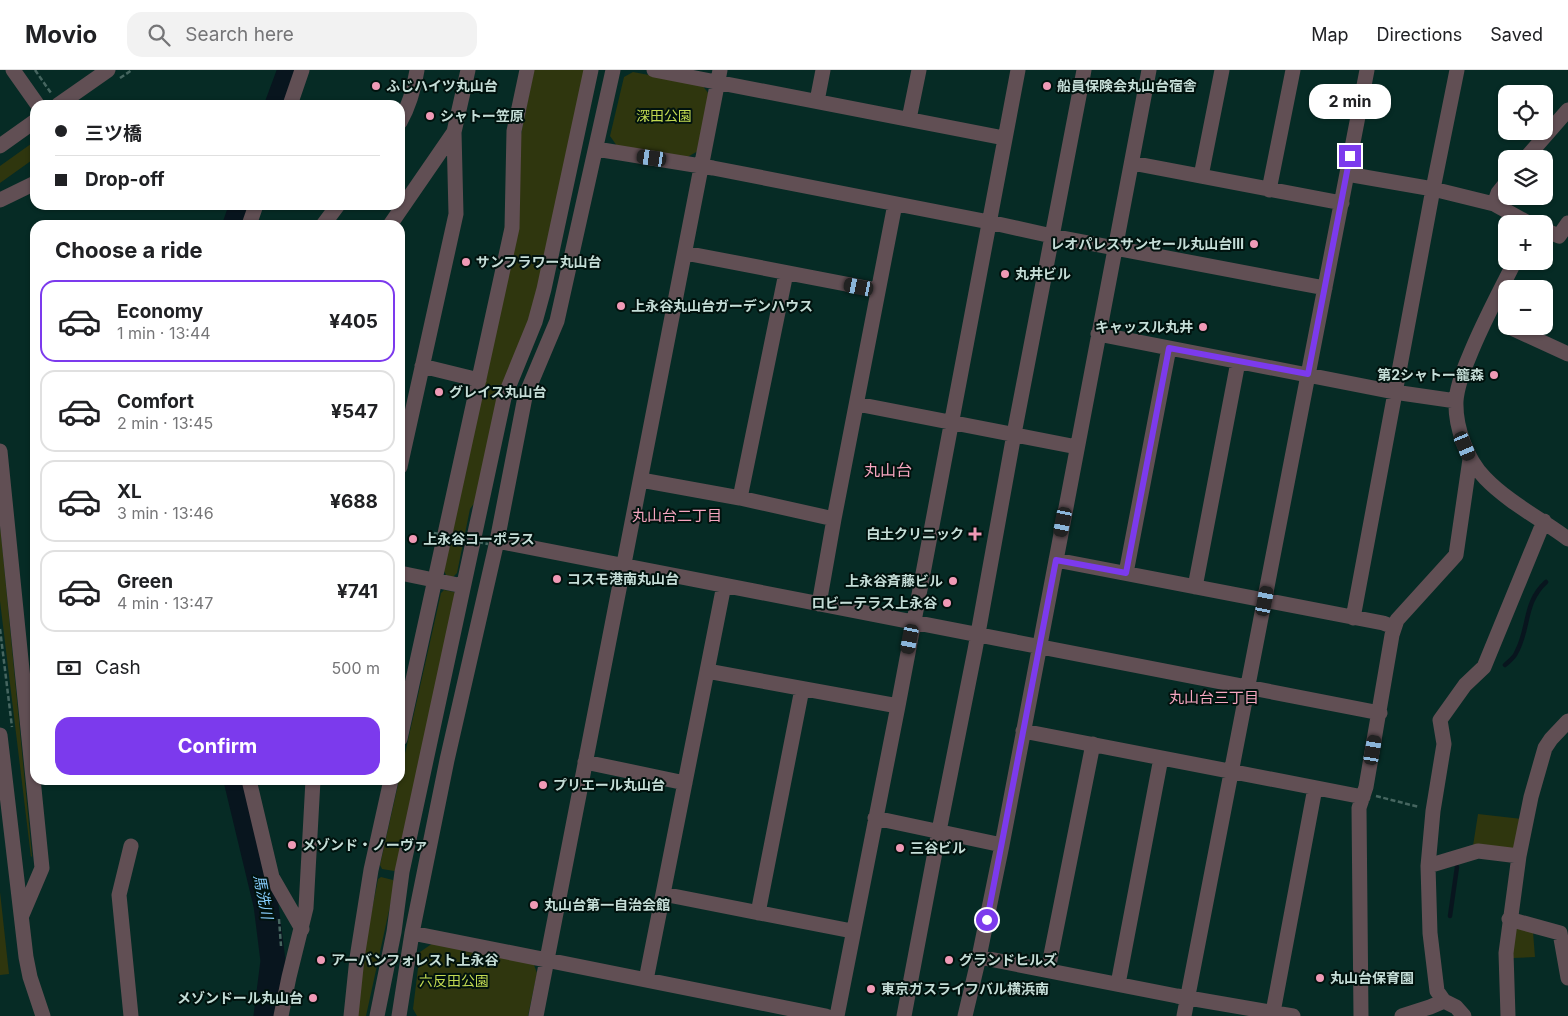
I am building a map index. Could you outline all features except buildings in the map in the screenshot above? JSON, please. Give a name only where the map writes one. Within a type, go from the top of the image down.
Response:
[{"type":"street","points":[[13,70],[34,100]]},
{"type":"street","points":[[55,99],[108,70]]},
{"type":"street","points":[[292,100],[302,70]]},
{"type":"street","points":[[405,113],[413,91],[416,70]]},
{"type":"street","points":[[405,444],[456,214],[454,132],[468,70]]},
{"type":"street","points":[[405,717],[512,228],[514,131],[527,70]]},
{"type":"street","points":[[377,1016],[394,932],[402,872],[504,398],[535,322],[544,289],[591,70]]},
{"type":"street","points":[[399,1016],[412,933],[492,542],[525,397],[557,321],[613,70]]},
{"type":"street","points":[[654,70],[719,76],[817,101],[1004,138]]},
{"type":"street","points":[[817,101],[823,70]]},
{"type":"street","points":[[909,119],[919,70]]},
{"type":"street","points":[[837,1016],[852,931],[898,706],[950,422],[1018,70]]},
{"type":"street","points":[[904,1016],[1084,70]]},
{"type":"street","points":[[965,1016],[980,957],[1002,845],[1149,70]]},
{"type":"street","points":[[1201,176],[1222,70]]},
{"type":"street","points":[[1269,190],[1293,70]]},
{"type":"street","points":[[1184,1016],[1367,70]]},
{"type":"street","points":[[1353,618],[1432,189],[1457,70]]},
{"type":"street","points":[[536,1016],[719,76]]},
{"type":"street","points":[[1532,150],[1568,110]]},
{"type":"street","points":[[0,146],[30,125]]},
{"type":"street","points":[[405,203],[454,132]]},
{"type":"street","points":[[596,149],[702,166],[1325,288]]},
{"type":"street","points":[[1132,163],[1342,203]]},
{"type":"street","points":[[1347,174],[1432,189],[1494,204],[1514,215]]},
{"type":"street","points":[[0,200],[30,185]]},
{"type":"street","points":[[1494,204],[1498,193]]},
{"type":"street","points":[[819,604],[877,290],[895,204]]},
{"type":"street","points":[[1553,234],[1558,236],[1568,223]]},
{"type":"street","points":[[685,253],[877,290]]},
{"type":"street","points":[[1510,270],[1486,317],[1462,374],[1456,402],[1460,434],[1470,459],[1484,477],[1501,493],[1568,538]]},
{"type":"street","points":[[740,498],[786,273]]},
{"type":"street","points":[[1486,317],[1498,322]]},
{"type":"street","points":[[1098,334],[1394,392],[1456,402]]},
{"type":"street","points":[[1527,335],[1568,354]]},
{"type":"street","points":[[1126,573],[1169,348]]},
{"type":"street","points":[[1195,587],[1238,362]]},
{"type":"street","points":[[422,366],[479,380]]},
{"type":"street","points":[[857,404],[1077,447]]},
{"type":"street","points":[[0,451],[30,749]]},
{"type":"street","points":[[1361,1016],[1359,808],[1366,787],[1394,627],[1397,620],[1456,555],[1470,459]]},
{"type":"street","points":[[641,480],[740,498],[834,519]]},
{"type":"street","points":[[1464,1016],[1456,1007],[1444,1001],[1437,990],[1430,933],[1428,866],[1433,811],[1444,744],[1440,720],[1465,684],[1484,667],[1544,521]]},
{"type":"street","points":[[492,542],[724,585],[1380,713]]},
{"type":"street","points":[[1056,560],[1353,618],[1383,622],[1394,627]]},
{"type":"street","points":[[405,574],[463,586]]},
{"type":"street","points":[[646,980],[724,585]]},
{"type":"street","points":[[707,672],[898,706]]},
{"type":"street","points":[[758,913],[802,689]]},
{"type":"street","points":[[1508,1016],[1506,953],[1509,918],[1531,797],[1545,748],[1551,738],[1568,721]]},
{"type":"street","points":[[1023,731],[1363,797]]},
{"type":"street","points":[[0,735],[7,848],[22,915],[30,977],[43,1016]]},
{"type":"street","points":[[1048,970],[1092,744]]},
{"type":"street","points":[[1118,984],[1162,758]]},
{"type":"street","points":[[585,762],[685,783]]},
{"type":"street","points":[[22,915],[42,868],[34,785]]},
{"type":"street","points":[[250,785],[272,877],[302,929]]},
{"type":"street","points":[[281,1016],[302,929],[308,887],[313,785]]},
{"type":"street","points":[[351,1016],[356,958],[371,870],[390,785]]},
{"type":"street","points":[[1273,1012],[1315,788]]},
{"type":"street","points":[[875,818],[1002,845]]},
{"type":"street","points":[[131,846],[119,895],[131,1016]]},
{"type":"street","points":[[1428,866],[1478,851],[1519,856]]},
{"type":"street","points":[[663,894],[852,931]]},
{"type":"street","points":[[1509,918],[1560,933],[1568,978]]},
{"type":"street","points":[[412,933],[826,1016]]},
{"type":"street","points":[[980,957],[1188,998],[1293,1016]]},
{"type":"street","points":[[1402,1016],[1444,1001]]},
{"type":"path","points":[[35,70],[55,99]]},
{"type":"path","points":[[434,533],[492,542]]},
{"type":"path","points":[[1363,797],[1374,796],[1433,811]]},
{"type":"green space","points":[[534,70],[588,70],[537,304],[478,498],[470,509],[457,573],[453,577],[446,575],[444,571]]},
{"type":"green space","name":"深田公園","points":[[633,72],[702,85],[709,94],[698,151],[684,159],[617,146],[610,136],[624,77]]},
{"type":"green space","points":[[30,145],[30,162],[0,183],[0,166]]},
{"type":"green space","points":[[0,524],[32,856],[31,857],[0,601]]},
{"type":"green space","points":[[444,590],[454,592],[456,595],[397,869],[394,871],[382,869],[380,865],[398,785],[405,785],[405,754],[441,593]]},
{"type":"green space","points":[[1478,814],[1522,819],[1515,850],[1473,846]]},
{"type":"green space","points":[[381,877],[393,880],[395,883],[366,1016],[357,1016],[364,950],[378,879]]},
{"type":"green space","points":[[0,892],[9,974],[0,975]]},
{"type":"green space","points":[[1513,924],[1533,932],[1535,957],[1513,958]]},
{"type":"green space","name":"六反田公園","points":[[433,943],[533,962],[537,973],[528,1016],[417,1016],[413,1009],[420,952]]},
{"type":"waterway","name":"馬洗川","points":[[279,100],[290,70]]},
{"type":"waterway","name":"馬洗川","points":[[237,220],[240,210]]},
{"type":"waterway","points":[[1505,665],[1516,653],[1530,607],[1539,590],[1546,582]]},
{"type":"waterway","name":"馬洗川","points":[[237,785],[266,905],[273,961],[266,1016]]},
{"type":"waterway","points":[[1450,916],[1457,867]]},
{"type":"place","name":"ふじハイツ丸山台","points":[[376,86]]},
{"type":"place","name":"船員保険会丸山台宿舎","points":[[1047,86]]},
{"type":"place","name":"シャトー笠原","points":[[430,116]]},
{"type":"place","name":"レオパレスサンセール丸山台Ⅲ","points":[[1254,244]]},
{"type":"place","name":"サンフラワー丸山台","points":[[466,262]]},
{"type":"place","name":"丸井ビル","points":[[1005,274]]},
{"type":"place","name":"上永谷丸山台ガーデンハウス","points":[[621,306]]},
{"type":"place","name":"キャッスル丸井","points":[[1203,327]]},
{"type":"place","name":"第2シャトー籠森","points":[[1494,375]]},
{"type":"place","name":"グレイス丸山台","points":[[439,392]]},
{"type":"place","name":"白土クリニック","points":[[975,534]]},
{"type":"place","name":"上永谷コーポラス","points":[[413,539]]},
{"type":"place","name":"コスモ港南丸山台","points":[[557,579]]},
{"type":"place","name":"上永谷斉藤ビル","points":[[953,581]]},
{"type":"place","name":"ロビーテラス上永谷","points":[[947,603]]},
{"type":"place","name":"プリエール丸山台","points":[[543,785]]},
{"type":"place","name":"メゾンド・ノーヴァ","points":[[292,845]]},
{"type":"place","name":"三谷ビル","points":[[900,848]]},
{"type":"place","name":"丸山台第一自治会館","points":[[534,905]]},
{"type":"place","name":"アーバンフォレスト上永谷","points":[[321,960]]},
{"type":"place","name":"グランドヒルズ","points":[[949,960]]},
{"type":"place","name":"丸山台保育園","points":[[1320,978]]},
{"type":"place","name":"東京ガスライフバル横浜南","points":[[871,989]]},
{"type":"place","name":"メゾンドール丸山台","points":[[313,998]]},
{"type":"district","name":"丸山台","points":[[888,470]]},
{"type":"district","name":"丸山台二丁目","points":[[677,516]]},
{"type":"district","name":"丸山台三丁目","points":[[1214,698]]},
{"type":"route","points":[[987,920],[1056,560],[1126,573],[1169,348],[1308,374],[1350,156]]}]
